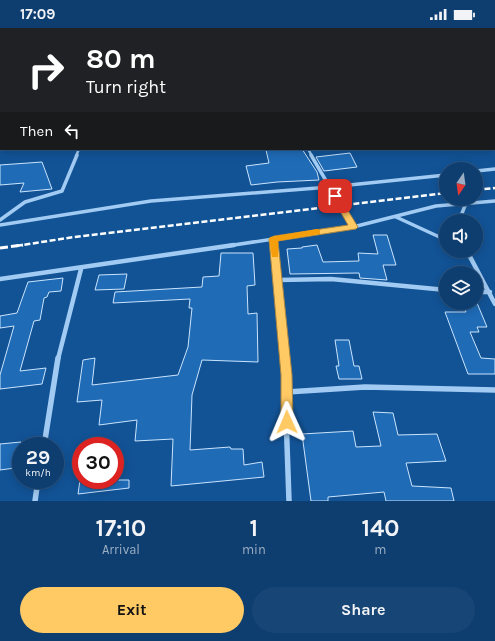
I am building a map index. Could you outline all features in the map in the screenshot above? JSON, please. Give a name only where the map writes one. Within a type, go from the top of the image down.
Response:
[{"type":"street","points":[[0,220],[26,202],[62,191],[79,150]]},
{"type":"street","points":[[309,150],[353,227]]},
{"type":"street","points":[[483,170],[495,169]]},
{"type":"street","points":[[0,225],[151,201],[330,187],[439,175]]},
{"type":"street","points":[[483,202],[495,201]]},
{"type":"street","points":[[0,279],[81,269],[353,227],[439,206]]},
{"type":"street","points":[[395,217],[439,237]]},
{"type":"street","points":[[274,239],[287,392],[289,501]]},
{"type":"street","points":[[471,258],[494,298],[495,304]]},
{"type":"street","points":[[45,437],[59,350],[81,269]]},
{"type":"street","points":[[278,280],[331,279],[439,289]]},
{"type":"street","points":[[483,292],[490,292]]},
{"type":"street","points":[[287,392],[339,388],[410,387],[495,390]]},
{"type":"street","points":[[35,501],[37,489]]},
{"type":"building","points":[[266,150],[303,150],[317,172],[319,180],[251,185],[246,166],[269,163]]},
{"type":"building","points":[[350,153],[357,167],[324,171],[316,157]]},
{"type":"building","points":[[42,162],[52,189],[20,192],[24,183],[0,185],[0,165]]},
{"type":"building","points":[[373,235],[387,235],[396,265],[383,265],[387,280],[360,278],[359,273],[290,274],[287,249],[317,245],[323,262],[359,261],[358,253],[378,254]]},
{"type":"building","points":[[221,253],[253,253],[255,285],[247,286],[248,314],[257,313],[258,362],[202,360],[192,395],[190,450],[230,447],[231,449],[243,449],[244,465],[262,462],[264,477],[171,486],[173,439],[135,441],[137,420],[99,425],[102,400],[77,402],[83,360],[95,358],[92,385],[178,375],[188,347],[192,308],[189,308],[190,299],[113,303],[115,292],[202,287],[203,277],[219,276]]},
{"type":"building","points":[[127,274],[124,289],[95,290],[99,275]]},
{"type":"building","points":[[63,278],[61,291],[49,292],[47,297],[44,298],[40,320],[34,321],[20,371],[46,368],[42,384],[0,389],[0,375],[14,326],[0,328],[0,316],[17,313],[28,282]]},
{"type":"building","points":[[465,310],[480,310],[487,327],[477,327],[479,332],[470,332],[481,358],[495,359],[495,374],[468,374],[445,312],[466,312]]},
{"type":"building","points":[[335,340],[349,340],[354,366],[359,366],[362,379],[339,379],[336,366],[339,366]]},
{"type":"building","points":[[373,412],[393,413],[398,435],[437,434],[446,461],[406,463],[412,486],[451,488],[454,501],[386,501],[384,492],[328,497],[328,501],[311,501],[302,434],[353,431],[356,447],[381,446]]},
{"type":"building","points":[[12,443],[12,468],[0,470],[0,444]]},
{"type":"building","points":[[124,480],[129,480],[129,488],[124,489]]},
{"type":"building","points":[[79,489],[120,489],[78,494]]},
{"type":"railway","points":[[483,189],[495,188]]},
{"type":"railway","points":[[20,245],[74,237],[439,194]]},
{"type":"railway","points":[[0,248],[20,245]]},
{"type":"slow traffic","points":[[275,255],[274,239],[317,232]]},
{"type":"route","points":[[287,422],[286,375],[274,239],[353,227],[335,196]]}]
